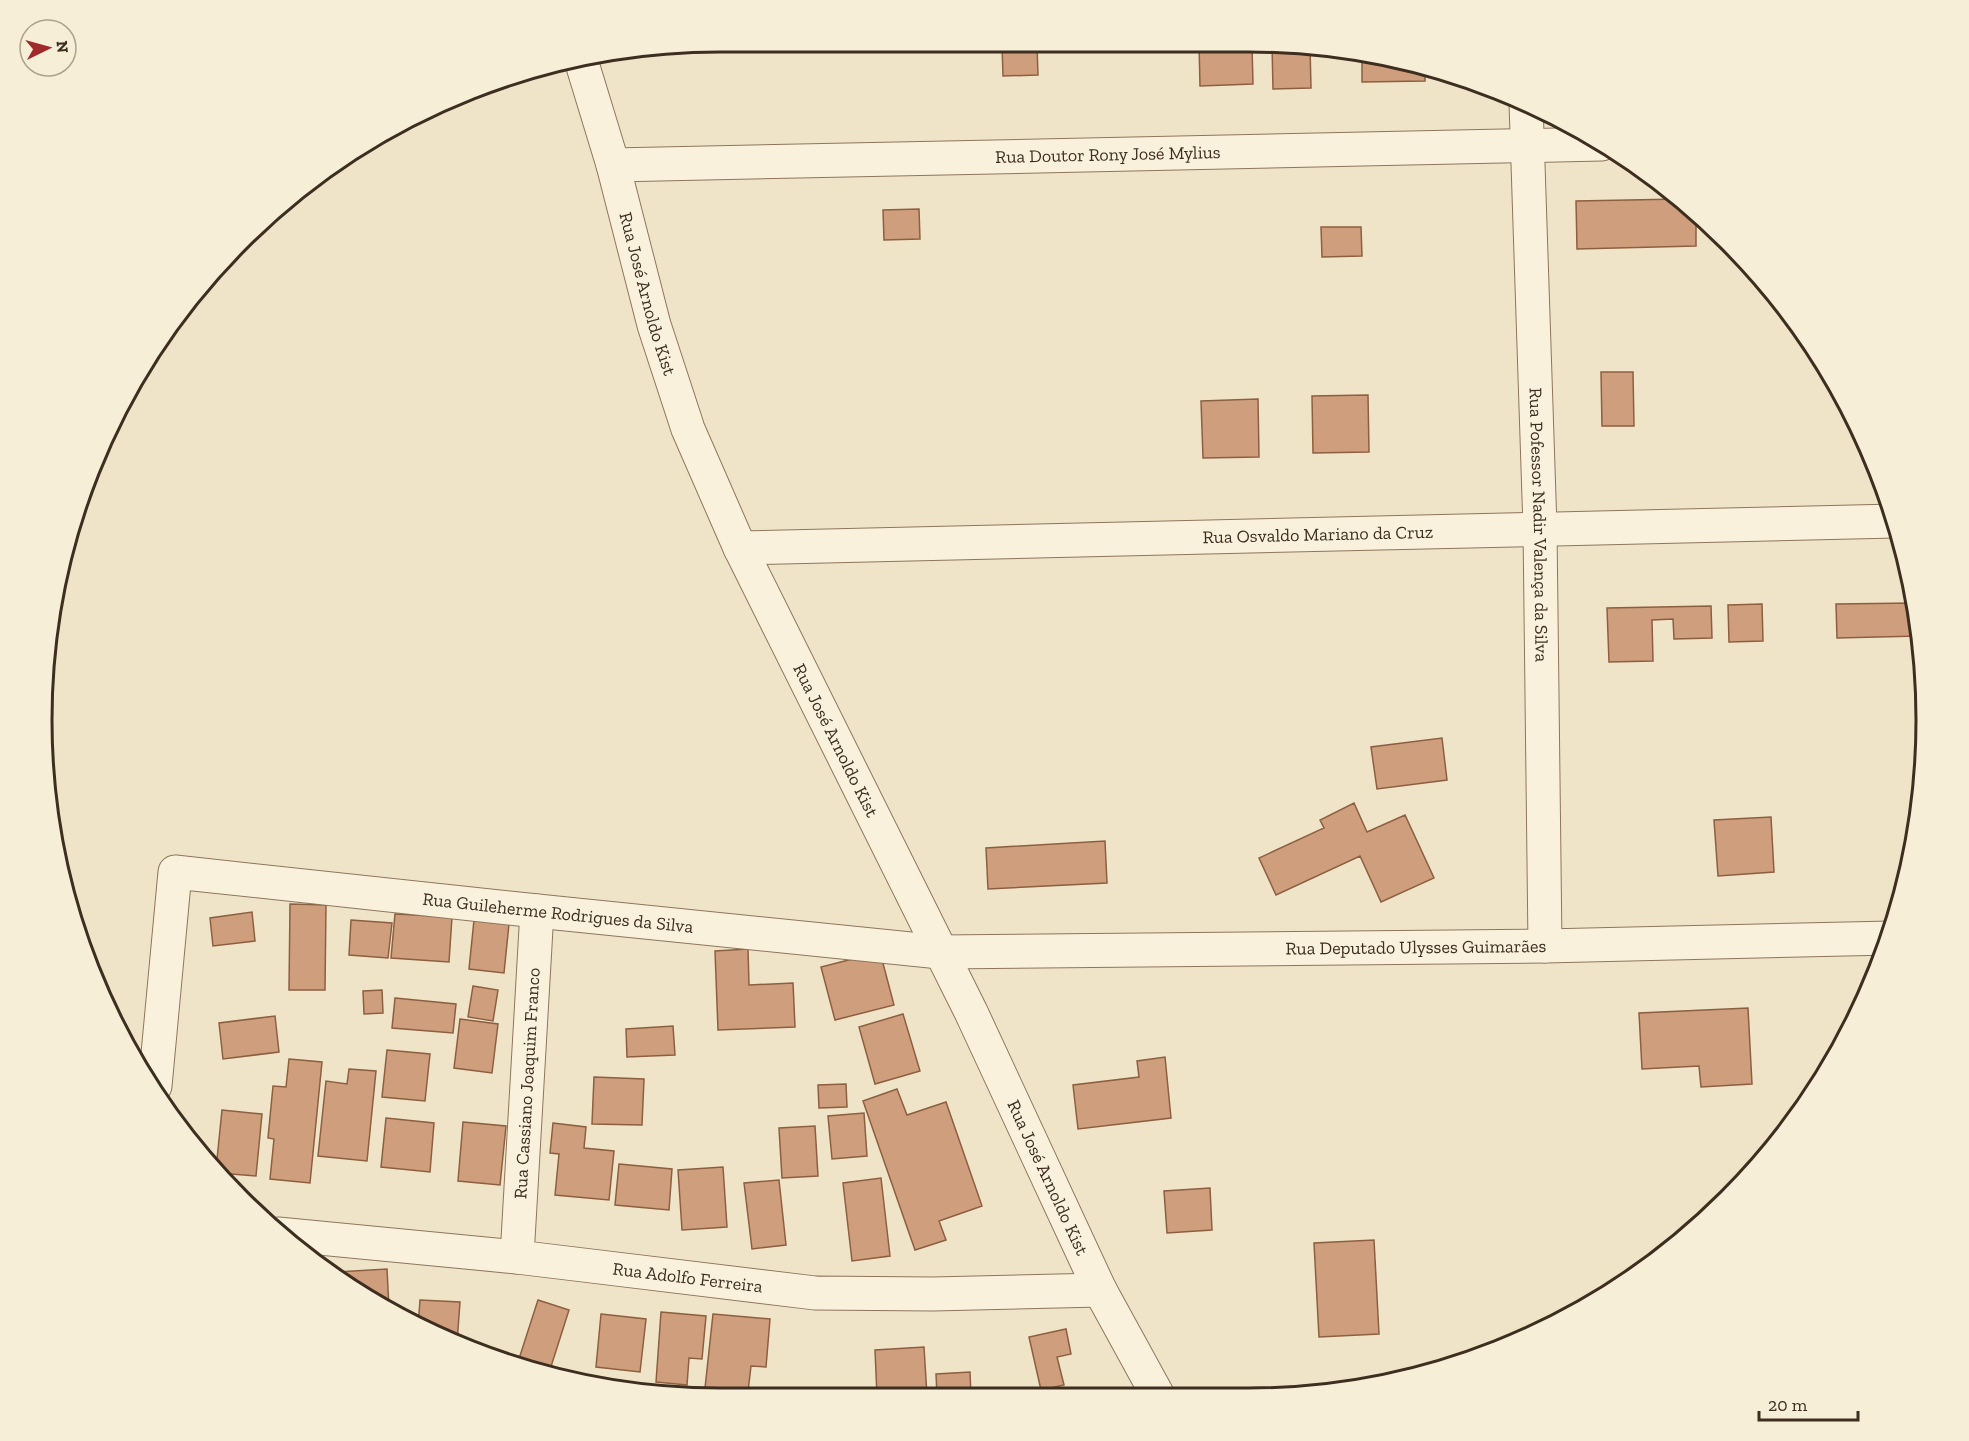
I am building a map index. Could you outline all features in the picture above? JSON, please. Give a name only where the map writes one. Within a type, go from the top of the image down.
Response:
[{"type":"street","name":"Rua José Arnoldo Kist","points":[[583,67],[613,165],[654,325],[688,429],[741,548],[970,1012],[1100,1290],[1154,1388]]},
{"type":"street","name":"Rua Pofessor Nadir Valença da Silva","points":[[1526,113],[1540,528],[1545,946]]},
{"type":"street","name":"Rua Doutor Rony José Mylius","points":[[613,165],[1587,144]]},
{"type":"street","name":"Rua Osvaldo Mariano da Cruz","points":[[741,548],[1886,521]]},
{"type":"street","name":"Rua Guileherme Rodrigues da Silva","points":[[155,1076],[175,872],[940,952]]},
{"type":"street","name":"Rua Cassiano Joaquim Franco","points":[[517,1257],[537,911]]},
{"type":"street","name":"Rua Deputado Ulysses Guimarães","points":[[940,952],[1545,946],[1880,938]]},
{"type":"street","name":"Rua Adolfo Ferreira","points":[[296,1236],[517,1257],[814,1293],[933,1294],[1100,1290]]},
{"type":"building","points":[[1002,52],[1037,52],[1038,75],[1003,76]]},
{"type":"building","points":[[1199,52],[1252,52],[1253,84],[1200,86]]},
{"type":"building","points":[[1272,53],[1310,56],[1311,88],[1273,89]]},
{"type":"building","points":[[1362,62],[1425,76],[1425,81],[1362,82]]},
{"type":"building","points":[[1665,199],[1696,225],[1696,246],[1577,249],[1576,201]]},
{"type":"building","points":[[919,209],[920,239],[884,240],[883,210]]},
{"type":"building","points":[[1321,227],[1361,227],[1362,256],[1322,257]]},
{"type":"building","points":[[1601,372],[1633,372],[1634,426],[1602,426]]},
{"type":"building","points":[[1368,395],[1369,452],[1313,453],[1312,396]]},
{"type":"building","points":[[1258,399],[1259,457],[1203,458],[1201,401]]},
{"type":"building","points":[[1906,603],[1911,636],[1837,638],[1836,604]]},
{"type":"building","points":[[1762,604],[1763,641],[1729,642],[1728,605]]},
{"type":"building","points":[[1711,606],[1712,638],[1674,639],[1673,619],[1652,620],[1653,661],[1609,662],[1607,608]]},
{"type":"building","points":[[1442,738],[1447,780],[1377,789],[1371,747]]},
{"type":"building","points":[[1354,803],[1367,832],[1405,815],[1434,878],[1381,902],[1360,856],[1276,895],[1259,858],[1324,828],[1320,820]]},
{"type":"building","points":[[1771,817],[1774,872],[1718,876],[1714,820]]},
{"type":"building","points":[[1105,841],[1107,883],[988,889],[986,848]]},
{"type":"building","points":[[290,904],[326,905],[325,990],[289,990]]},
{"type":"building","points":[[475,910],[510,914],[504,973],[469,969]]},
{"type":"building","points":[[252,912],[255,941],[213,946],[210,918]]},
{"type":"building","points":[[395,914],[452,917],[449,962],[391,958]]},
{"type":"building","points":[[351,920],[392,923],[388,958],[349,955]]},
{"type":"building","points":[[748,949],[749,985],[793,983],[795,1027],[718,1030],[715,951]]},
{"type":"building","points":[[880,952],[894,1005],[835,1020],[821,967]]},
{"type":"building","points":[[473,986],[498,990],[493,1021],[468,1017]]},
{"type":"building","points":[[382,990],[383,1013],[364,1014],[363,991]]},
{"type":"building","points":[[395,998],[456,1004],[453,1033],[392,1028]]},
{"type":"building","points":[[1748,1008],[1752,1084],[1701,1087],[1699,1066],[1642,1069],[1639,1013]]},
{"type":"building","points":[[903,1014],[920,1071],[875,1084],[859,1027]]},
{"type":"building","points":[[275,1016],[279,1052],[223,1059],[219,1023]]},
{"type":"building","points":[[460,1019],[498,1024],[492,1073],[454,1068]]},
{"type":"building","points":[[673,1026],[675,1055],[627,1057],[626,1029]]},
{"type":"building","points":[[387,1050],[430,1054],[425,1101],[382,1097]]},
{"type":"building","points":[[1165,1057],[1171,1118],[1078,1129],[1073,1085],[1139,1077],[1137,1061]]},
{"type":"building","points":[[289,1059],[322,1062],[310,1183],[270,1179],[274,1139],[268,1138],[273,1086],[286,1087]]},
{"type":"building","points":[[349,1069],[376,1071],[367,1161],[318,1156],[326,1081],[347,1084]]},
{"type":"building","points":[[594,1077],[644,1079],[642,1125],[592,1124]]},
{"type":"building","points":[[846,1084],[847,1107],[819,1108],[818,1085]]},
{"type":"building","points":[[897,1089],[907,1115],[946,1102],[982,1206],[939,1221],[946,1240],[915,1250],[863,1101]]},
{"type":"building","points":[[222,1110],[262,1114],[256,1176],[230,1174],[217,1160]]},
{"type":"building","points":[[864,1113],[867,1156],[832,1159],[828,1116]]},
{"type":"building","points":[[386,1118],[434,1123],[430,1172],[381,1167]]},
{"type":"building","points":[[463,1122],[506,1126],[500,1185],[458,1181]]},
{"type":"building","points":[[553,1123],[586,1127],[584,1148],[614,1151],[609,1200],[555,1195],[559,1154],[550,1153]]},
{"type":"building","points":[[815,1126],[818,1176],[782,1178],[779,1128]]},
{"type":"building","points":[[619,1164],[672,1169],[669,1210],[615,1205]]},
{"type":"building","points":[[723,1167],[727,1227],[682,1230],[678,1170]]},
{"type":"building","points":[[881,1178],[890,1256],[852,1261],[843,1183]]},
{"type":"building","points":[[779,1180],[786,1245],[752,1249],[744,1183]]},
{"type":"building","points":[[1210,1188],[1212,1230],[1167,1233],[1164,1191]]},
{"type":"building","points":[[1374,1240],[1379,1334],[1319,1337],[1314,1243]]},
{"type":"building","points":[[387,1269],[389,1300],[349,1276],[343,1272]]},
{"type":"building","points":[[420,1300],[460,1302],[458,1335],[419,1317]]},
{"type":"building","points":[[538,1300],[569,1310],[551,1367],[520,1357]]},
{"type":"building","points":[[661,1312],[706,1316],[702,1359],[689,1358],[687,1385],[656,1382]]},
{"type":"building","points":[[601,1314],[646,1319],[640,1372],[596,1367]]},
{"type":"building","points":[[713,1314],[770,1319],[766,1367],[751,1366],[748,1388],[705,1388]]},
{"type":"building","points":[[1066,1329],[1071,1354],[1057,1357],[1064,1385],[1041,1388],[1029,1337]]},
{"type":"building","points":[[924,1347],[927,1388],[877,1388],[875,1350]]},
{"type":"building","points":[[970,1372],[971,1388],[937,1388],[936,1374]]}]
